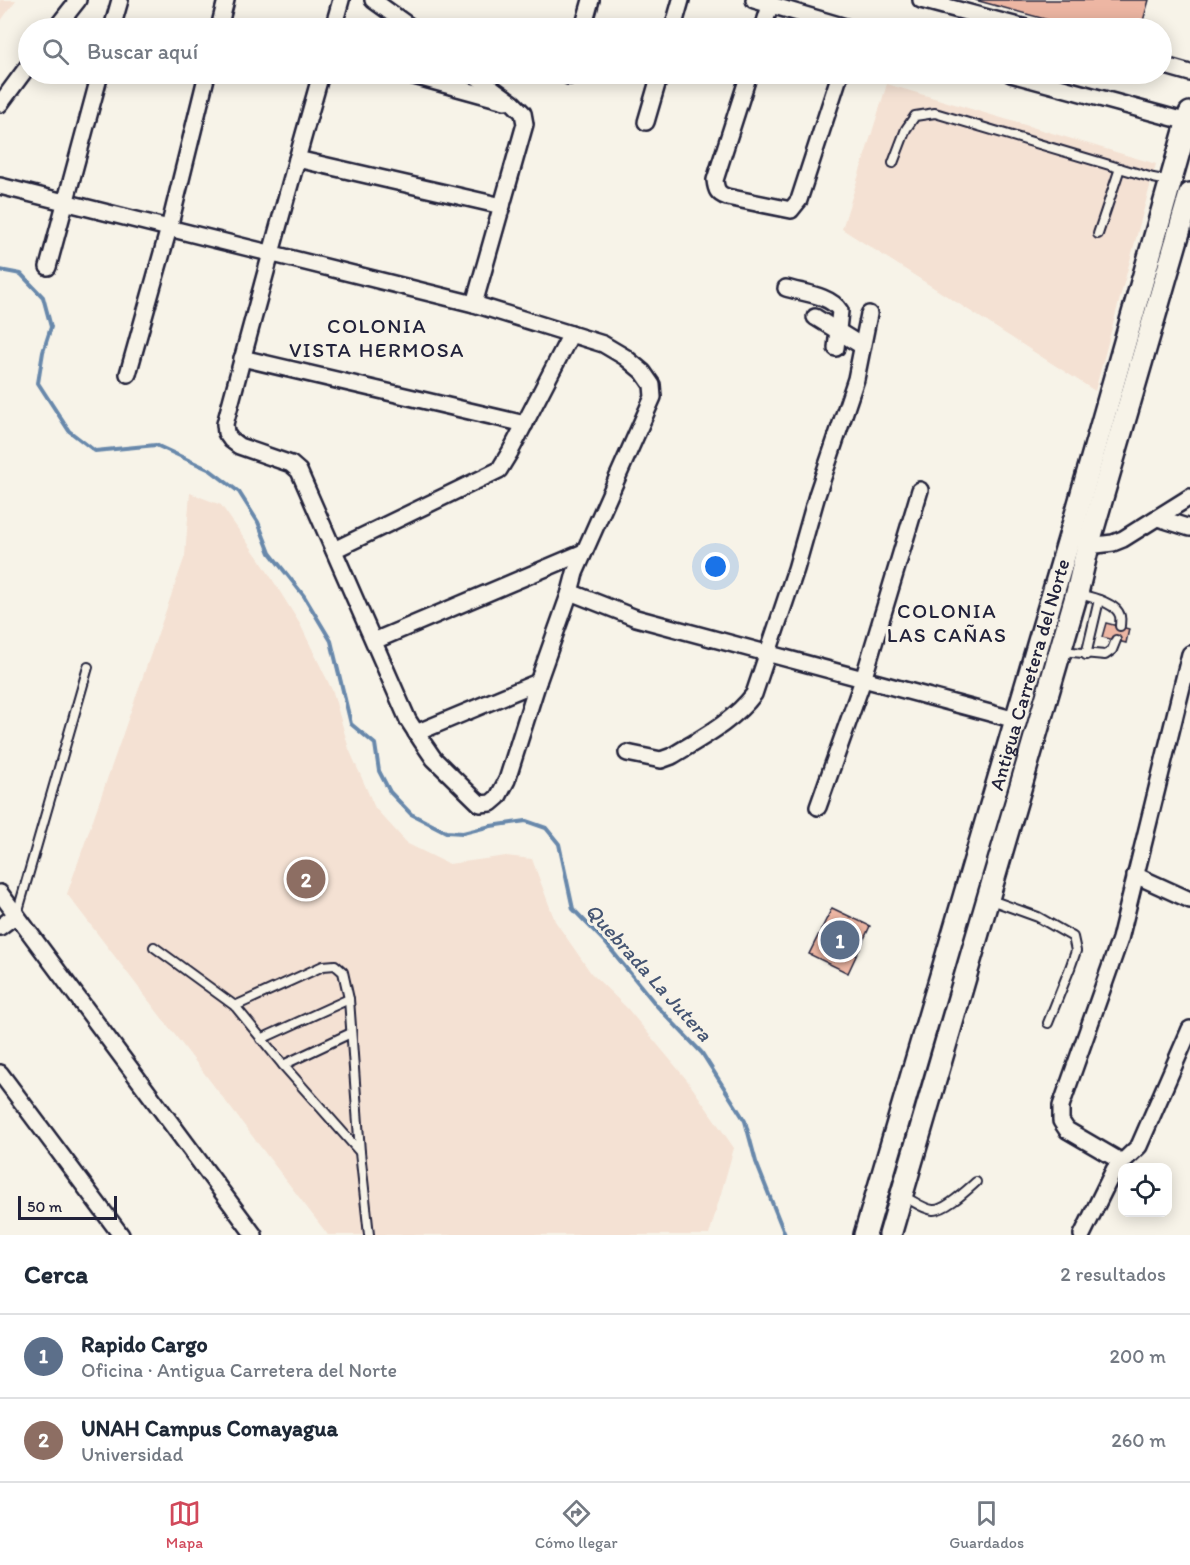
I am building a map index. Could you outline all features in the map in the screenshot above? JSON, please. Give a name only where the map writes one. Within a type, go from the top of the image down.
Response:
[{"type":"main road","name":"Antigua Carretera del Norte","points":[[865,1235],[1189,117]]},
{"type":"main road","name":"Antigua Carretera del Norte","points":[[890,1235],[1077,593],[1088,546],[1190,194]]},
{"type":"street","points":[[64,18],[78,0]]},
{"type":"street","points":[[115,18],[120,0]]},
{"type":"street","points":[[222,18],[226,0]]},
{"type":"street","points":[[336,18],[341,0]]},
{"type":"street","points":[[373,0],[398,18]]},
{"type":"street","points":[[586,18],[591,0]]},
{"type":"street","points":[[676,18],[681,0]]},
{"type":"street","points":[[754,0],[813,18]]},
{"type":"street","points":[[921,0],[988,18]]},
{"type":"street","points":[[766,18],[770,6]]},
{"type":"street","points":[[1172,68],[1190,73]]},
{"type":"street","points":[[0,104],[18,80]]},
{"type":"street","points":[[48,267],[97,84]]},
{"type":"street","points":[[128,374],[169,228],[205,84]]},
{"type":"street","points":[[0,186],[271,254],[474,304],[603,344],[625,357],[643,372],[652,385],[653,397],[575,573],[507,780],[498,797],[491,803],[480,804],[434,759],[408,720],[299,471],[291,465],[239,446],[225,433],[225,424],[242,358],[271,254],[297,159],[318,84]]},
{"type":"street","points":[[444,84],[513,103]]},
{"type":"street","points":[[474,304],[525,124],[523,113],[487,84]]},
{"type":"street","points":[[646,122],[657,84]]},
{"type":"street","points":[[746,84],[715,180],[716,188],[720,194],[727,197],[791,210],[799,200],[837,84]]},
{"type":"street","points":[[1052,84],[1189,117]]},
{"type":"street","points":[[297,159],[502,206]]},
{"type":"street","points":[[786,288],[823,298],[838,307],[840,311],[836,348]]},
{"type":"street","points":[[627,753],[661,760],[672,756],[730,719],[754,694],[856,378],[869,314]]},
{"type":"street","points":[[815,317],[862,346]]},
{"type":"street","points":[[334,550],[499,470],[571,334]]},
{"type":"street","points":[[242,358],[525,424]]},
{"type":"street","points":[[818,807],[863,680],[920,490]]},
{"type":"street","points":[[1088,546],[1113,543],[1123,539],[1190,496]]},
{"type":"street","points":[[1158,518],[1190,528]]},
{"type":"street","points":[[374,641],[584,552]]},
{"type":"street","points":[[570,592],[636,618],[1016,720]]},
{"type":"street","points":[[1122,1162],[1067,1130],[1061,1121],[1061,1106],[1120,939],[1190,654]]},
{"type":"street","points":[[416,733],[538,682]]},
{"type":"street","points":[[1135,875],[1190,900]]},
{"type":"street","points":[[2,898],[255,1235]]},
{"type":"street","points":[[0,927],[16,915]]},
{"type":"street","points":[[1082,1235],[1114,1170],[1139,1146],[1190,1029]]},
{"type":"street","points":[[0,1073],[121,1235]]},
{"type":"lane","points":[[893,163],[906,129],[915,116],[935,113],[1170,182]]},
{"type":"lane","points":[[1098,234],[1120,168]]},
{"type":"lane","points":[[1077,593],[1099,600],[1116,609],[1120,615],[1120,626]]},
{"type":"lane","points":[[1086,655],[1099,600]]},
{"type":"lane","points":[[1060,651],[1105,655],[1112,650],[1116,640]]},
{"type":"lane","points":[[16,915],[88,668]]},
{"type":"lane","points":[[987,899],[1038,917],[1073,937],[1076,951],[1048,1023]]},
{"type":"lane","points":[[154,947],[235,1006],[283,1065],[360,1152]]},
{"type":"lane","points":[[235,1006],[323,966],[330,964],[339,967],[343,972],[349,999],[360,1152],[369,1234]]},
{"type":"lane","points":[[261,1039],[349,999]]},
{"type":"lane","points":[[283,1065],[351,1034]]},
{"type":"lane","points":[[902,1195],[925,1208],[936,1210],[946,1206],[976,1182]]},
{"type":"shaded area","points":[[0,0],[16,0],[0,22]]},
{"type":"shaded area","points":[[887,84],[1156,164],[1095,391],[842,229]]},
{"type":"shaded area","points":[[190,493],[221,505],[264,566],[300,624],[333,692],[349,749],[375,808],[408,844],[449,864],[506,856],[532,859],[555,921],[591,973],[627,1008],[687,1080],[734,1148],[709,1235],[328,1235],[67,894],[185,556]]},
{"type":"building","points":[[975,0],[1149,0],[1144,18],[1041,18]]},
{"type":"building","points":[[1106,623],[1129,629],[1126,643],[1102,637]]},
{"type":"building","points":[[832,908],[870,926],[848,973],[809,954]]},
{"type":"waterway","name":"Quebrada La Jutera","points":[[0,270],[21,274],[43,297],[51,327],[43,352],[38,383],[69,431],[95,451],[156,445],[210,470],[239,492],[258,522],[270,553],[304,596],[331,641],[351,724],[375,744],[379,771],[390,792],[411,814],[446,832],[463,833],[526,821],[546,828],[559,844],[573,909],[604,941],[657,1006],[702,1053],[745,1121],[756,1162],[785,1235]]},
{"type":"place","name":"UNAH Campus Comayagua","points":[[306,879]]},
{"type":"place","name":"Rapido Cargo","points":[[840,940]]},
{"type":"district","name":"COLONIA VISTA HERMOSA","points":[[377,337]]},
{"type":"district","name":"COLONIA LAS CAÑAS","points":[[947,622]]}]
